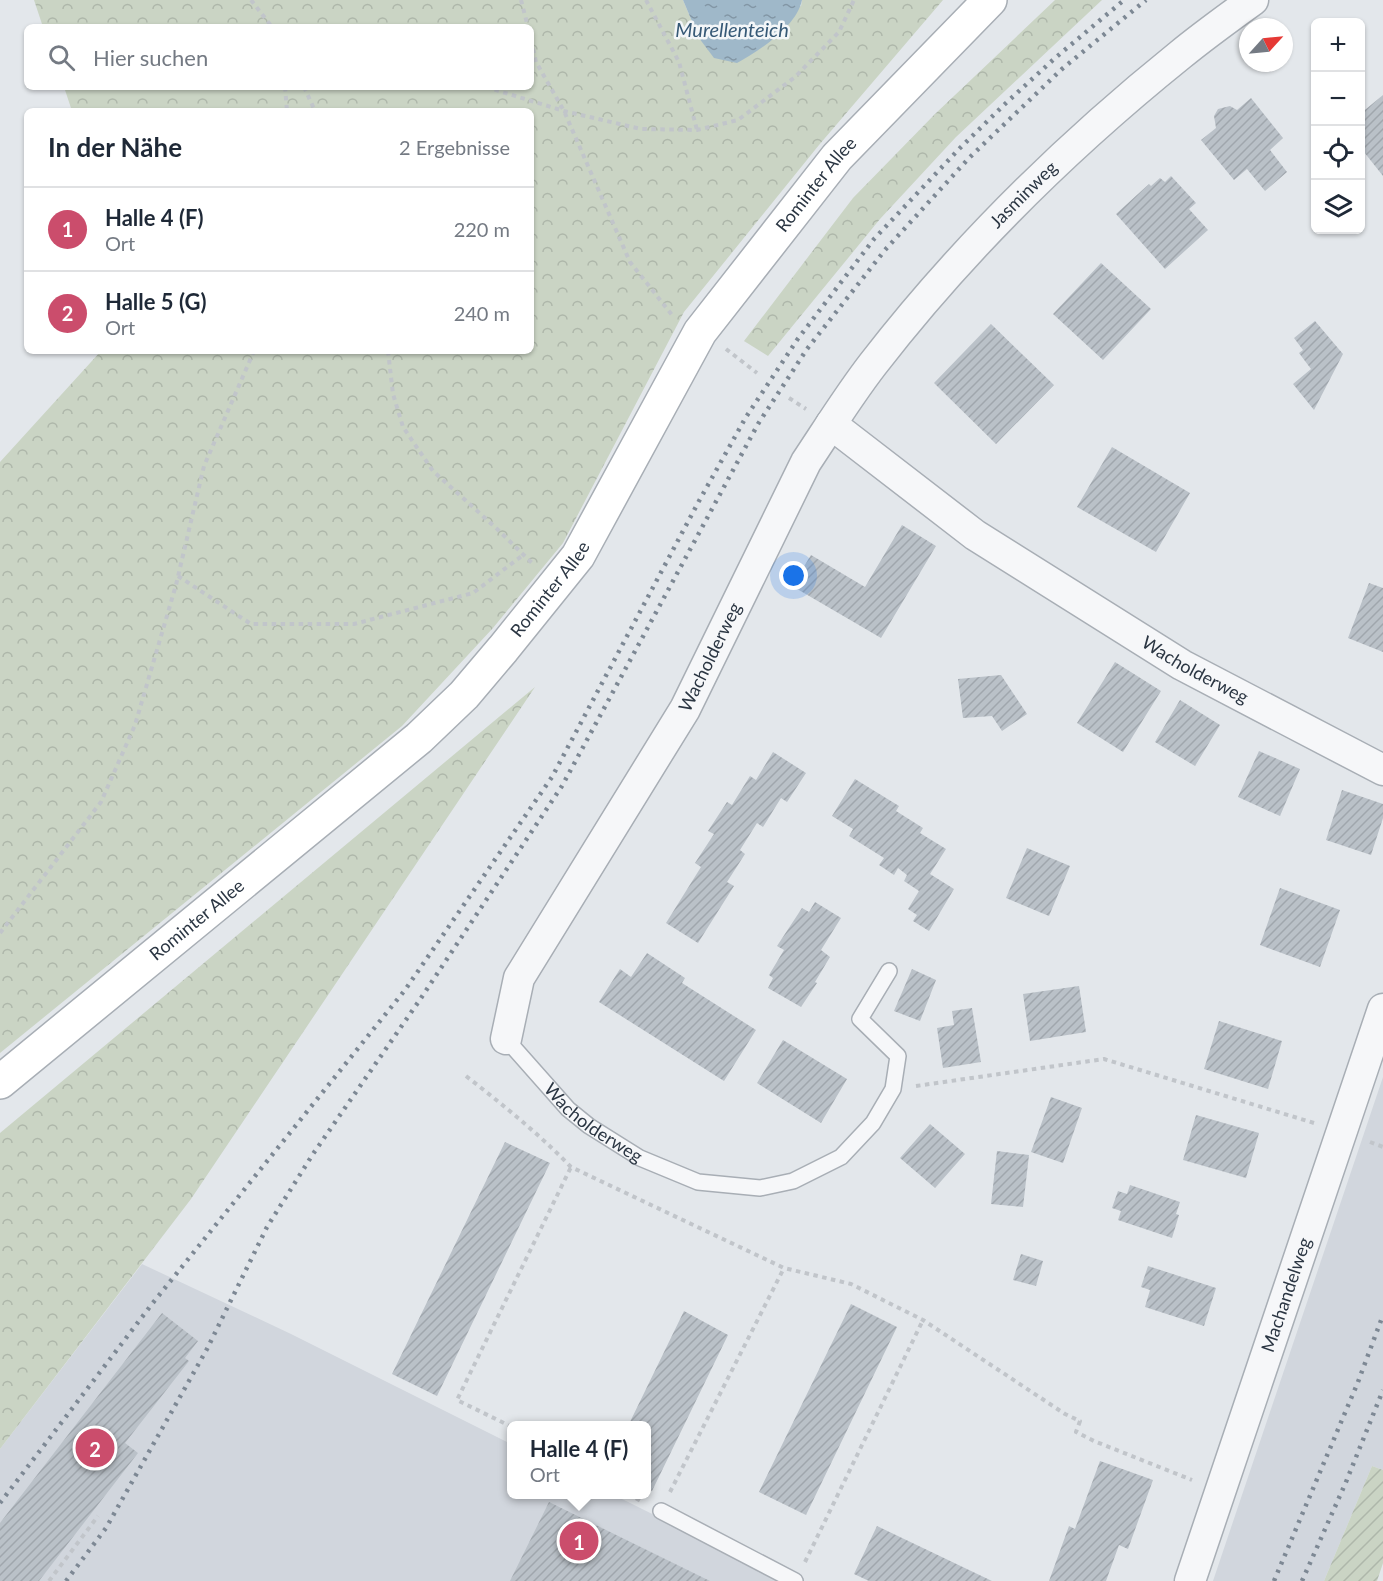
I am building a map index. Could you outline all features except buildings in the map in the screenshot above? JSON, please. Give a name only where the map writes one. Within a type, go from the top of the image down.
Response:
[{"type":"street","name":"Rominter Allee","points":[[0,1082],[419,738],[464,695],[578,556],[700,332],[837,157],[990,0]]},
{"type":"street","name":"Jasminweg","points":[[831,424],[872,365],[922,304],[992,227],[1119,106],[1181,54],[1253,0]]},
{"type":"street","name":"Wacholderweg","points":[[506,1039],[519,978],[685,709],[806,462],[831,424],[975,535],[1182,665],[1383,770]]},
{"type":"street","name":"Machandelweg","points":[[1190,1581],[1383,1009]]},
{"type":"lane","points":[[889,971],[860,1019],[898,1056],[893,1089]]},
{"type":"lane","name":"Wacholderweg","points":[[506,1039],[568,1109],[589,1126],[640,1158],[698,1182],[760,1188],[793,1181],[812,1172],[841,1157],[873,1123],[893,1089]]},
{"type":"lane","points":[[661,1511],[794,1581]]},
{"type":"path","points":[[251,0],[270,24]]},
{"type":"path","points":[[521,0],[527,24]]},
{"type":"path","points":[[646,0],[679,62],[697,130]]},
{"type":"path","points":[[496,90],[564,111],[641,129],[697,130],[738,120],[795,77],[839,32],[854,0]]},
{"type":"path","points":[[534,53],[536,62],[564,111],[630,262],[672,315]]},
{"type":"path","points":[[285,90],[287,108]]},
{"type":"path","points":[[305,90],[314,108]]},
{"type":"path","points":[[726,348],[757,372]]},
{"type":"path","points":[[0,933],[101,802],[135,725],[178,576],[204,466],[253,354]]},
{"type":"path","points":[[388,354],[393,394],[403,428],[433,471],[532,564]]},
{"type":"path","points":[[178,576],[251,624],[354,624],[473,593],[524,555]]},
{"type":"path","points":[[893,1089],[1104,1059],[1280,1112]]},
{"type":"path","points":[[466,1076],[520,1118],[571,1167],[784,1268],[851,1284],[923,1320],[1065,1414],[1080,1421],[1076,1432],[1179,1475]]},
{"type":"path","points":[[507,1424],[457,1400],[571,1167]]},
{"type":"path","points":[[661,1511],[784,1268]]},
{"type":"path","points":[[794,1581],[923,1320]]},
{"type":"path","points":[[49,1581],[98,1516]]},
{"type":"shaded area","points":[[1383,1077],[1383,1470],[1372,1466],[1324,1581],[1213,1581]]},
{"type":"shaded area","points":[[142,1264],[291,1334],[507,1442],[507,1499],[622,1499],[787,1581],[0,1581],[0,1449]]},
{"type":"green space","points":[[34,0],[683,0],[699,38],[801,6],[802,0],[943,0],[819,145],[684,312],[563,543],[493,628],[402,726],[0,1053],[0,462],[98,354],[534,354],[534,108],[71,108],[65,90],[534,90],[534,24],[42,24]]},
{"type":"green space","points":[[1055,0],[1102,0],[956,137],[880,219],[768,356],[744,341],[853,198],[935,114]]},
{"type":"green space","points":[[535,687],[191,1199],[0,1449],[0,1133]]},
{"type":"green space","points":[[1372,1466],[1383,1470],[1383,1563],[1377,1581],[1324,1581]]},
{"type":"water","name":"Murellenteich","points":[[683,0],[802,0],[793,19],[776,37],[737,63],[714,58],[699,38]]},
{"type":"railway","points":[[0,1503],[152,1304],[405,990],[552,777],[746,417],[797,340],[874,239],[960,148],[1054,59],[1124,0]]},
{"type":"railway","points":[[66,1581],[106,1528],[207,1349],[267,1227],[313,1154],[419,1001],[562,786],[758,424],[807,349],[885,250],[969,158],[1062,69],[1146,0]]},
{"type":"railway","points":[[1274,1581],[1358,1382],[1383,1315]]},
{"type":"railway","points":[[1302,1581],[1346,1482],[1383,1390]]},
{"type":"place","name":"Halle 5 (G)","points":[[95,1448]]},
{"type":"place","name":"Halle 4 (F)","points":[[579,1541]]}]
